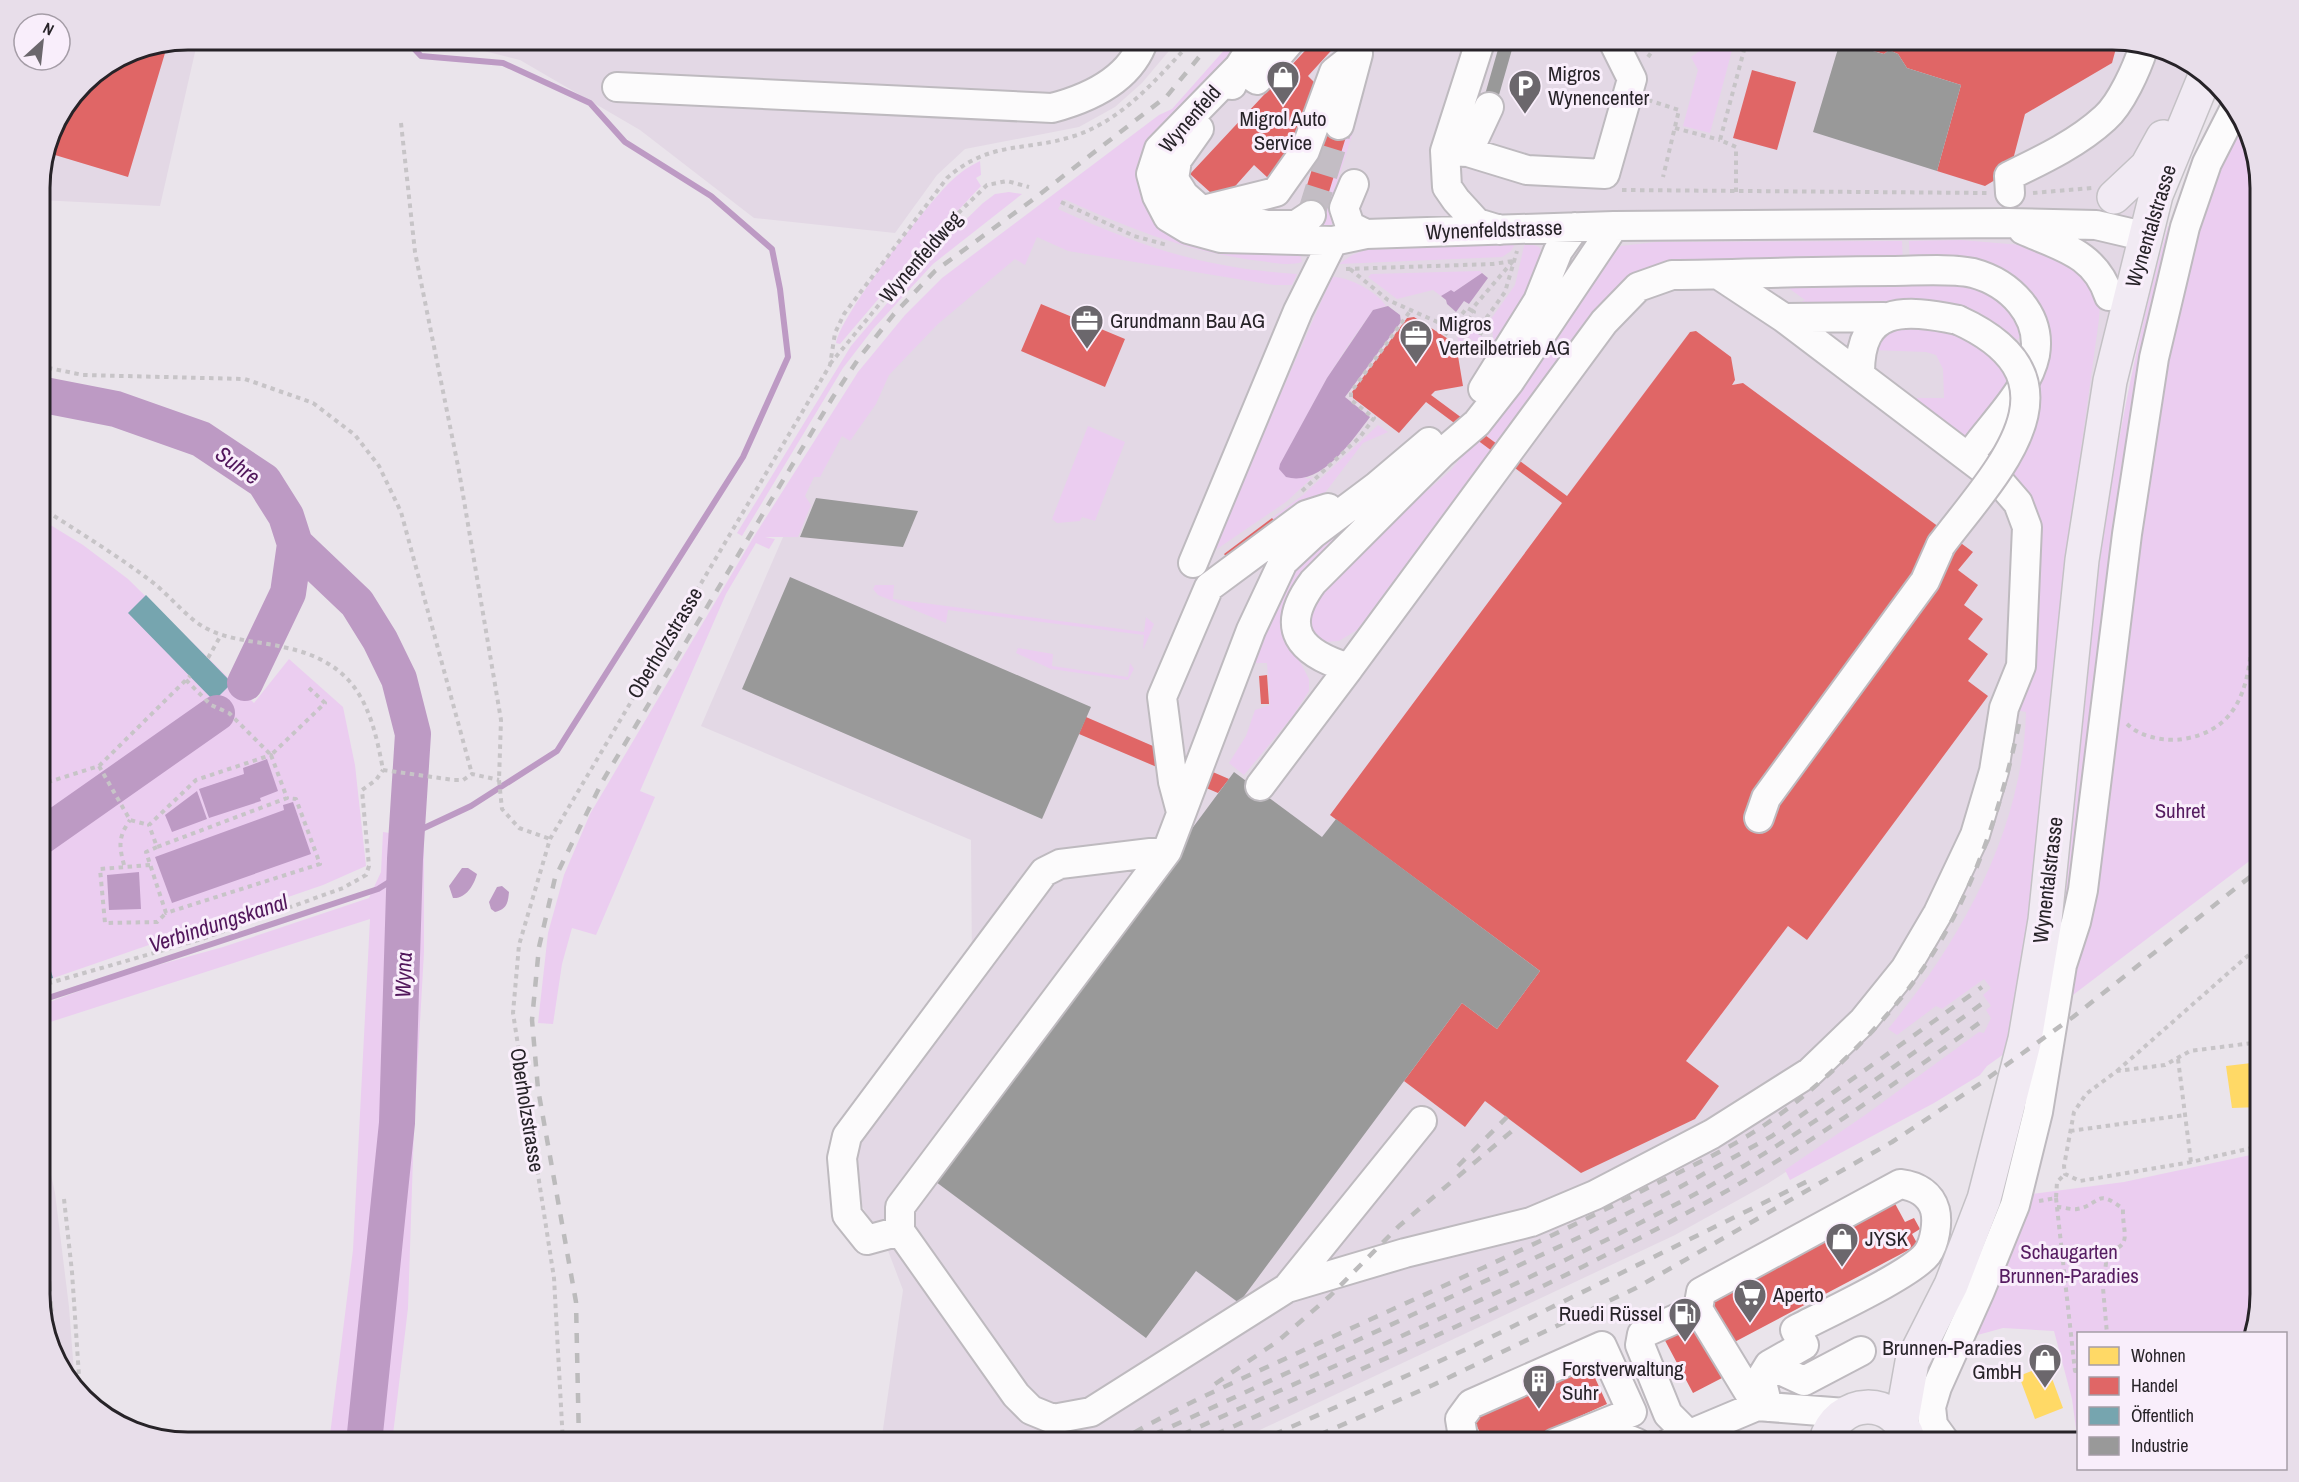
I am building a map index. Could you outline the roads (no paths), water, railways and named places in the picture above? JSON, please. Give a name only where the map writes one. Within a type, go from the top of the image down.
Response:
[{"type":"main road","name":"Wynentalstrasse","points":[[2114,197],[2147,166],[2193,76]]},
{"type":"main road","name":"Wynentalstrasse","points":[[1830,1432],[1835,1421],[1857,1410],[1912,1362],[1951,1285],[1984,1199],[2025,1039],[2045,920],[2082,560],[2110,381],[2156,195],[2202,84]]},
{"type":"main road","name":"Wynentalstrasse","points":[[2109,296],[2114,322],[2110,381]]},
{"type":"main road","name":"Wynentalstrasse","points":[[1909,1432],[1912,1362]]},
{"type":"main road","points":[[1857,1410],[1887,1412],[1905,1432]]},
{"type":"street","points":[[617,87],[1052,108],[1088,98],[1110,82],[1137,56],[1140,50]]},
{"type":"street","name":"Wynenfeld","points":[[1250,50],[1239,67],[1159,149],[1151,174],[1157,196],[1168,217],[1188,230],[1221,238],[1333,241]]},
{"type":"street","points":[[1283,50],[1257,80],[1239,67],[1230,93],[1177,160],[1173,179],[1184,195],[1203,211],[1267,225],[1296,225],[1311,215]]},
{"type":"street","points":[[1203,211],[1276,192],[1305,151],[1334,72],[1360,50]]},
{"type":"street","points":[[1339,125],[1364,50]]},
{"type":"street","points":[[1479,50],[1447,187],[1478,223],[1502,230]]},
{"type":"street","points":[[1457,151],[1527,170],[1608,182],[1632,79],[1618,50]]},
{"type":"street","points":[[2010,193],[2009,176],[2056,152],[2107,117],[2136,69],[2141,53]]},
{"type":"street","points":[[1457,151],[1489,107]]},
{"type":"street","points":[[1938,1432],[1933,1425],[1932,1407],[1937,1387],[1980,1291],[2015,1204],[2038,1112],[2061,965],[2076,922],[2083,890],[2128,523],[2154,358],[2185,227],[2207,163],[2230,118]]},
{"type":"street","points":[[1354,184],[1344,208],[1350,226],[1366,234]]},
{"type":"street","name":"Wynenfeldstrasse","points":[[2015,226],[2079,213],[2114,197]]},
{"type":"street","name":"Wynenfeldstrasse","points":[[1333,241],[1366,234],[1614,226],[2096,225],[2142,245]]},
{"type":"street","points":[[1496,384],[1614,226]]},
{"type":"street","name":"Wynenfeldstrasse","points":[[2015,226],[2082,256],[2095,267],[2109,296]]},
{"type":"street","points":[[1575,227],[1558,251],[1538,301],[1477,423],[1410,471],[1362,498],[1312,534],[1282,562],[1251,630],[1167,850],[900,1207],[900,1231],[994,1364],[1030,1410],[1053,1419],[1091,1412],[1287,1288],[1405,1253],[1531,1222],[1595,1195],[1712,1134],[1810,1072],[1863,1021],[1905,969],[1938,913],[1975,835],[1994,771],[2004,708],[2021,666],[2026,527],[2018,503],[1999,481],[1784,318],[1719,274]]},
{"type":"street","points":[[1193,563],[1244,438],[1333,241]]},
{"type":"street","points":[[1260,786],[1604,322],[1638,287],[1672,275],[1840,271],[1971,273],[1991,280],[2012,292],[2026,309],[2036,334],[2035,355],[2028,376],[1976,447]]},
{"type":"street","points":[[1759,818],[1766,798],[1924,581],[1941,545],[2012,451],[2020,431],[2026,399],[2019,372],[2004,349],[1983,331],[1958,320],[1908,313],[1884,317],[1784,318]]},
{"type":"street","points":[[1860,375],[1859,352],[1867,336],[1884,317]]},
{"type":"street","points":[[1349,668],[1322,660],[1309,650],[1299,636],[1295,615],[1302,597],[1313,582],[1410,471]]},
{"type":"street","points":[[1181,812],[1173,782],[1162,697],[1209,587],[1306,515],[1362,498]]},
{"type":"street","points":[[900,1231],[867,1240],[847,1215],[842,1158],[847,1136],[1044,872],[1060,864],[1167,850]]},
{"type":"street","points":[[1287,1288],[1422,1121]]},
{"type":"street","points":[[1772,1408],[1761,1378],[1769,1365],[1804,1346],[1796,1330],[1906,1270],[1927,1254],[1936,1228],[1935,1209],[1928,1197],[1915,1186],[1900,1184],[1701,1292],[1698,1309],[1772,1408],[1808,1432]]},
{"type":"street","points":[[1676,1432],[1640,1345],[1642,1335],[1698,1309]]},
{"type":"street","points":[[1462,1432],[1460,1419],[1471,1404],[1602,1346],[1632,1412],[1585,1432]]},
{"type":"street","points":[[1769,1365],[1804,1381],[1861,1352]]},
{"type":"street","points":[[1698,1432],[1772,1408],[1857,1410]]},
{"type":"street","points":[[1598,1427],[1610,1432]]},
{"type":"waterway","points":[[407,836],[471,806],[557,751],[743,457],[788,357],[780,289],[772,249],[711,196],[625,142],[590,103],[503,63],[421,56],[415,50]]},
{"type":"waterway","name":"Suhre","points":[[50,396],[116,409],[201,439],[264,481],[286,516],[295,544],[288,593],[245,683]]},
{"type":"waterway","name":"Wyna","points":[[295,544],[357,603],[380,640],[399,679],[413,734],[405,859],[397,1123],[365,1432]]},
{"type":"waterway","name":"Suhre","points":[[50,830],[217,713]]},
{"type":"waterway","name":"Verbindungskanal","points":[[50,997],[378,889],[405,872]]},
{"type":"tunnel","points":[[1311,215],[1339,125]]},
{"type":"railway","points":[[579,1432],[576,1302],[538,1089],[532,1020],[539,947],[555,878],[602,782],[833,397],[859,358],[894,314],[935,271],[1031,201],[1167,96],[1205,50]]},
{"type":"railway","points":[[1136,1432],[1203,1397],[1509,1256],[1703,1160],[1751,1134],[1800,1099],[1833,1071],[1878,1025],[1917,978],[1938,945],[1957,910],[1988,838],[2000,801],[2019,724]]},
{"type":"railway","points":[[1326,1432],[1433,1385],[1636,1288],[1892,1142],[1981,1083],[2073,1017],[2250,877]]},
{"type":"railway","points":[[1160,1432],[1580,1237],[1680,1187],[1772,1136],[1982,987]]},
{"type":"railway","points":[[1188,1432],[1492,1295],[1686,1199],[1800,1131],[1983,1003]]},
{"type":"railway","points":[[1221,1432],[1510,1302],[1694,1209],[1805,1143],[1877,1096],[1982,1021]]},
{"type":"railway","points":[[1458,1166],[1507,1117]]},
{"type":"railway","points":[[1215,1384],[1278,1341],[1330,1296],[1399,1226],[1518,1126]]},
{"type":"railway","points":[[1280,1432],[1469,1348],[1810,1180]]},
{"type":"railway","points":[[50,1295],[51,1314]]},
{"type":"place","name":"Migrol Auto Service","points":[[1283,106]]},
{"type":"place","name":"Migros Wynencenter","points":[[1525,115]]},
{"type":"place","name":"Grundmann Bau AG","points":[[1087,350]]},
{"type":"place","name":"Migros Verteilbetrieb AG","points":[[1416,365]]},
{"type":"place","name":"JYSK","points":[[1842,1268]]},
{"type":"place","name":"Aperto","points":[[1750,1324]]},
{"type":"place","name":"Ruedi Rüssel","points":[[1685,1343]]},
{"type":"place","name":"Brunnen-Paradies GmbH","points":[[2045,1389]]},
{"type":"place","name":"Forstverwaltung Suhr","points":[[1539,1410]]},
{"type":"park label","name":"Suhret","points":[[2180,811]]},
{"type":"park label","name":"Schaugarten Brunnen-Paradies","points":[[2069,1264]]}]
